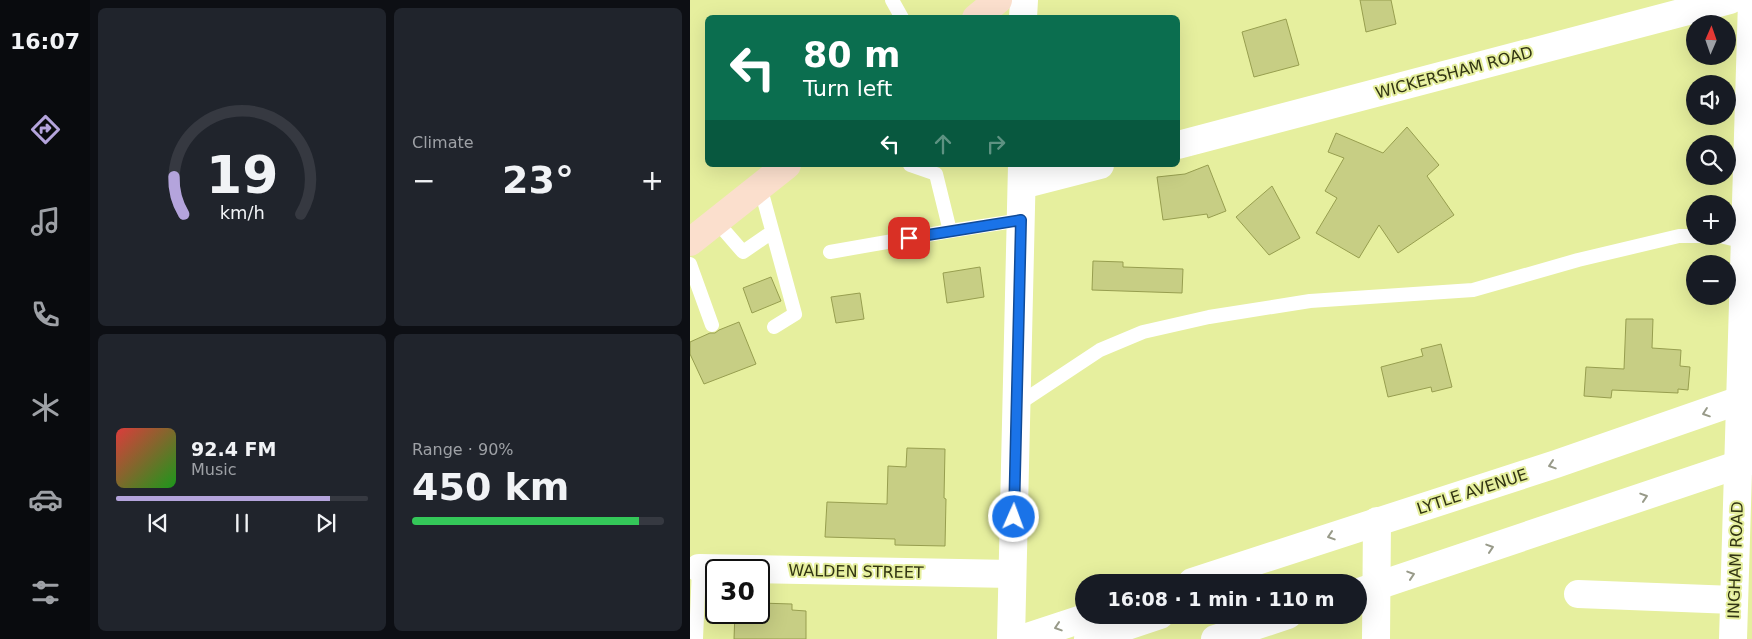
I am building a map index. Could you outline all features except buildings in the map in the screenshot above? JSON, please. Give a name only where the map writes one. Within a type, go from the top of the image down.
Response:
[{"type":"main road","points":[[980,15],[998,0]]},
{"type":"main road","points":[[690,242],[709,218],[760,186],[784,167]]},
{"type":"street","points":[[1024,0],[1024,15]]},
{"type":"street","name":"WICKERSHAM ROAD","points":[[1180,144],[1730,0]]},
{"type":"street","name":"INGHAM ROAD","points":[[1733,639],[1734,600],[1746,463],[1745,242],[1752,1]]},
{"type":"street","points":[[1011,639],[1022,175],[1084,167]]},
{"type":"street","name":"LYTLE AVENUE","points":[[1216,574],[1556,464],[1746,399]]},
{"type":"street","points":[[1368,589],[1746,463]]},
{"type":"street","points":[[1376,639],[1368,589],[1377,521]]},
{"type":"street","points":[[1250,574],[1277,554]]},
{"type":"street","name":"WALDEN STREET","points":[[699,568],[1012,574]]},
{"type":"street","points":[[1578,594],[1734,600]]},
{"type":"street","points":[[1022,639],[1075,621]]},
{"type":"street","points":[[1088,639],[1133,624]]},
{"type":"street","points":[[1215,639],[1261,624]]},
{"type":"lane","points":[[892,0],[900,15]]},
{"type":"lane","points":[[916,167],[936,174],[950,231]]},
{"type":"lane","points":[[760,186],[795,314],[774,327]]},
{"type":"lane","points":[[709,218],[744,252],[772,232]]},
{"type":"lane","points":[[830,252],[1021,220]]},
{"type":"lane","points":[[1017,405],[1100,350],[1143,332],[1209,316],[1310,301],[1473,290],[1578,260],[1679,236],[1720,236],[1745,242]]},
{"type":"lane","points":[[690,264],[712,325]]},
{"type":"lane","points":[[696,639],[699,568]]},
{"type":"route","points":[[909,238],[1021,220],[1014,517]]}]
